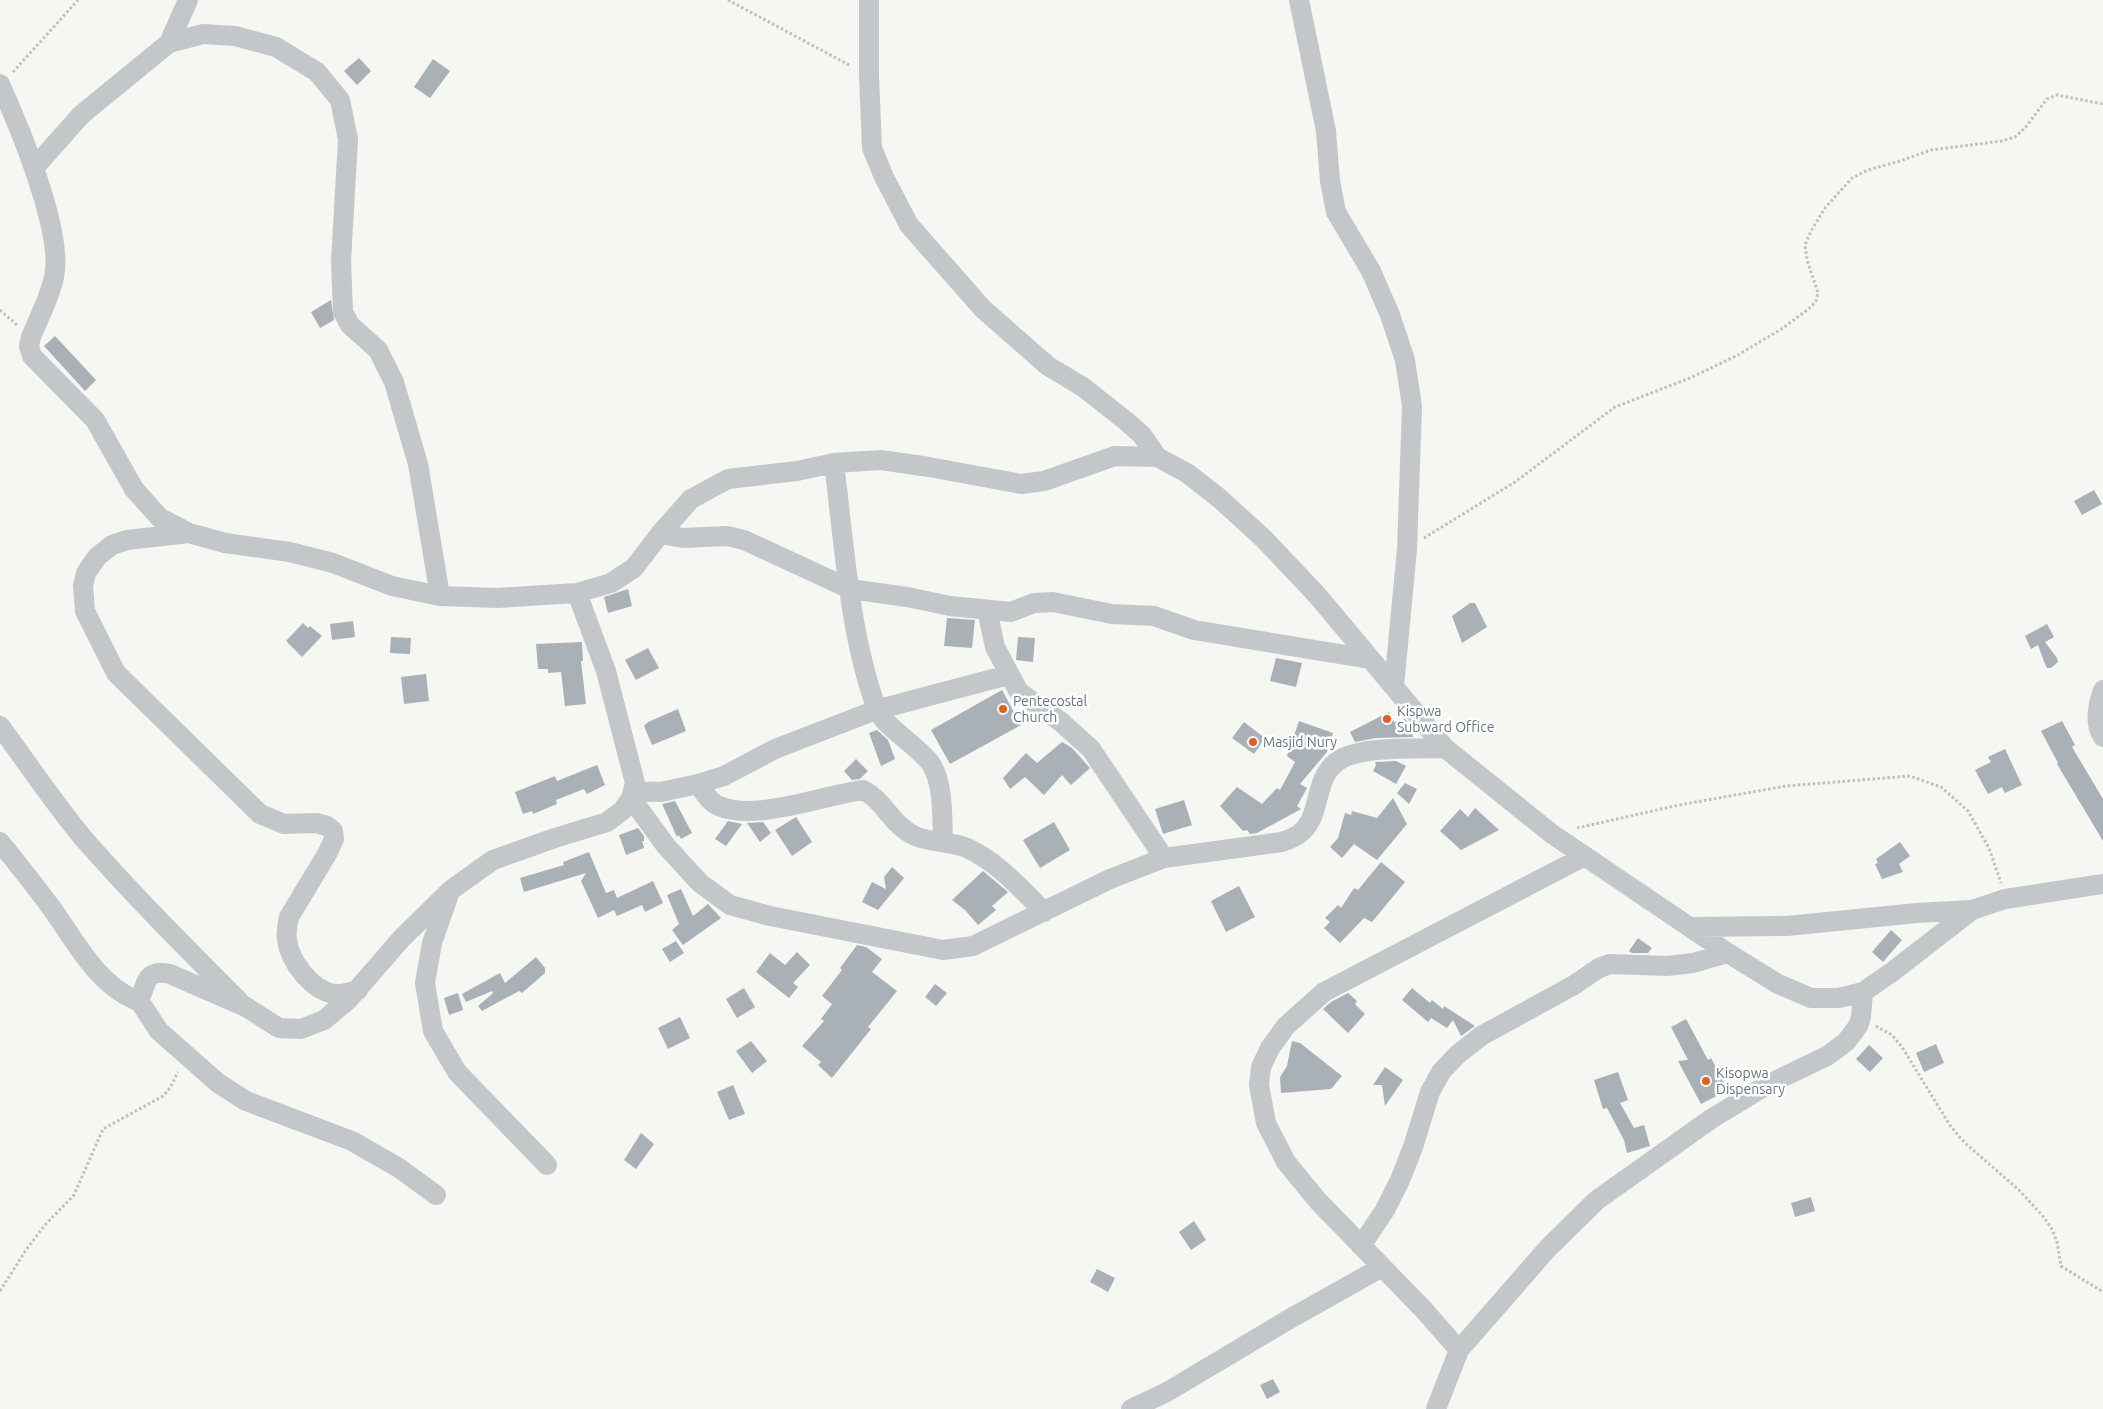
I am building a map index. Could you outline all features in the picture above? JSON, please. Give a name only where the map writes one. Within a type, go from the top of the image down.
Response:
[{"type":"street","points":[[170,43],[188,0]]},
{"type":"street","points":[[869,0],[869,76],[872,148],[884,177],[909,225],[982,309],[1048,366],[1083,387],[1126,421],[1142,435],[1156,457]]},
{"type":"street","points":[[1299,0],[1326,132],[1330,180],[1336,212],[1371,271],[1405,360],[1412,406],[1407,549],[1394,686]]},
{"type":"street","points":[[34,168],[81,115],[170,43],[202,34],[235,36],[276,47],[317,72],[340,100],[348,140],[342,261],[343,312],[350,325],[378,350],[394,382],[418,464],[440,596]]},
{"type":"street","points":[[0,85],[34,168],[55,248],[55,276],[30,337],[29,346],[32,356],[95,420],[134,489],[160,518],[190,534],[225,543],[290,552],[332,564],[392,586],[440,596],[497,598],[577,593],[611,583],[634,568],[660,534],[691,499],[728,479],[834,463],[881,460],[929,466],[1022,484],[1044,481],[1114,456],[1156,457],[1187,473],[1213,493],[1263,538],[1317,595],[1444,748],[1552,834],[1728,953],[1778,984],[1811,998],[1839,998],[1863,992],[1972,910]]},
{"type":"street","points":[[834,463],[850,589],[864,667],[876,710],[931,764],[940,792],[943,842]]},
{"type":"street","points":[[190,534],[127,540],[112,545],[97,557],[86,572],[83,586],[86,611],[116,673],[260,814],[284,824],[316,823],[327,826],[333,831],[334,839],[327,854],[290,917],[287,928],[287,942],[296,962],[310,981],[318,987],[335,994],[345,994],[358,990]]},
{"type":"street","points":[[660,534],[683,538],[727,536],[744,540],[850,589],[907,597],[950,606],[1010,612],[1018,611],[1034,603],[1053,602],[1112,614],[1154,616],[1194,630],[1370,659]]},
{"type":"street","points":[[138,999],[144,982],[152,975],[160,972],[170,974],[246,1007],[279,1028],[300,1029],[324,1020],[358,990],[402,938],[451,890],[493,860],[607,822],[623,810],[632,794],[635,783],[606,671],[577,593]]},
{"type":"street","points":[[988,610],[995,647],[1008,675],[1019,692],[1061,722],[1091,749],[1164,858]]},
{"type":"street","points":[[632,794],[661,792],[724,776],[775,749],[876,710],[1008,675]]},
{"type":"street","points":[[2103,690],[2098,712],[2099,732],[2103,737]]},
{"type":"street","points":[[0,726],[45,791],[85,839],[170,932],[246,1007]]},
{"type":"street","points":[[632,794],[666,846],[700,883],[730,905],[770,916],[943,950],[973,946],[1110,879],[1164,858],[1282,842],[1299,834],[1311,818],[1327,770],[1342,758],[1356,753],[1376,751],[1444,748]]},
{"type":"street","points":[[698,784],[707,797],[718,806],[740,812],[767,809],[863,790],[877,800],[889,817],[900,827],[915,836],[966,847],[984,858],[1010,878],[1044,912]]},
{"type":"street","points":[[0,842],[50,905],[89,961],[107,982],[119,992],[135,1000],[138,999]]},
{"type":"street","points":[[1459,1350],[1318,1201],[1286,1162],[1266,1123],[1259,1085],[1261,1067],[1270,1048],[1286,1026],[1324,992],[1585,856]]},
{"type":"street","points":[[1691,927],[1787,926],[1917,913],[1972,910],[2005,899],[2103,884]]},
{"type":"street","points":[[451,890],[432,943],[425,983],[432,1031],[457,1072],[547,1165]]},
{"type":"street","points":[[1362,1246],[1385,1210],[1400,1180],[1413,1147],[1430,1092],[1440,1072],[1458,1054],[1481,1036],[1610,964],[1667,966],[1684,964],[1728,953]]},
{"type":"street","points":[[1436,1409],[1459,1350],[1548,1248],[1597,1200],[1711,1119],[1767,1085],[1827,1056],[1846,1042],[1858,1026],[1861,1017],[1863,992]]},
{"type":"street","points":[[138,999],[159,1031],[218,1083],[246,1101],[352,1141],[399,1168],[436,1195]]},
{"type":"street","points":[[1131,1409],[1167,1392],[1382,1267]]},
{"type":"path","points":[[0,85],[78,0]]},
{"type":"path","points":[[728,0],[869,76]]},
{"type":"path","points":[[1407,549],[1515,482],[1615,407],[1690,378],[1738,355],[1783,328],[1811,307],[1816,301],[1818,292],[1807,260],[1806,245],[1811,231],[1825,208],[1852,178],[1868,170],[1931,150],[2002,141],[2015,136],[2025,128],[2047,100],[2057,95],[2103,104]]},
{"type":"path","points":[[1552,834],[1679,805],[1786,786],[1910,776],[1941,787],[1968,811],[1989,848],[2005,899]]},
{"type":"path","points":[[1861,1017],[1892,1035],[1902,1047],[1951,1127],[1965,1143],[2019,1190],[2041,1214],[2051,1227],[2057,1242],[2062,1266],[2103,1292]]},
{"type":"path","points":[[0,1291],[38,1234],[74,1195],[103,1129],[163,1096],[177,1076],[185,1054]]},
{"type":"building","points":[[359,58],[371,71],[357,85],[344,71]]},
{"type":"building","points":[[433,59],[450,71],[430,98],[414,87]]},
{"type":"building","points":[[331,300],[334,320],[320,328],[311,312]]},
{"type":"building","points":[[55,336],[96,380],[85,391],[44,346]]},
{"type":"building","points":[[2094,490],[2102,504],[2082,515],[2074,501]]},
{"type":"building","points":[[628,589],[632,606],[608,613],[604,597]]},
{"type":"building","points":[[1470,603],[1475,603],[1487,627],[1462,643],[1452,616]]},
{"type":"building","points":[[947,618],[975,620],[972,648],[944,646]]},
{"type":"building","points":[[353,621],[355,637],[332,640],[330,624]]},
{"type":"building","points":[[303,623],[322,636],[302,657],[286,641]]},
{"type":"building","points":[[2047,624],[2054,637],[2045,642],[2058,662],[2051,668],[2047,668],[2038,645],[2031,649],[2025,636]]},
{"type":"building","points":[[391,637],[411,638],[410,654],[390,653]]},
{"type":"building","points":[[1018,637],[1035,638],[1033,662],[1016,660]]},
{"type":"building","points":[[582,642],[583,661],[581,661],[586,704],[565,706],[561,672],[548,673],[548,669],[538,669],[536,644]]},
{"type":"building","points":[[648,648],[659,668],[636,680],[625,660]]},
{"type":"building","points":[[1276,658],[1302,663],[1296,687],[1270,681]]},
{"type":"building","points":[[426,674],[429,701],[404,704],[401,677]]},
{"type":"building","points":[[1002,690],[1021,725],[950,764],[931,730]]},
{"type":"building","points":[[678,709],[686,731],[652,745],[644,726],[648,722]]},
{"type":"building","points":[[1389,712],[1394,722],[1405,719],[1410,725],[1413,737],[1376,738],[1355,742],[1350,732]]},
{"type":"building","points":[[1299,721],[1333,733],[1327,752],[1300,784],[1307,788],[1297,806],[1301,809],[1257,833],[1250,834],[1247,830],[1243,831],[1220,806],[1237,787],[1262,804],[1277,788],[1280,790],[1295,762],[1287,756]]},
{"type":"building","points":[[2062,721],[2075,745],[2072,747],[2103,799],[2103,841],[2057,764],[2041,731]]},
{"type":"building","points":[[1244,722],[1265,738],[1254,754],[1232,738]]},
{"type":"building","points":[[877,730],[888,740],[895,759],[881,766],[869,733]]},
{"type":"building","points":[[1062,742],[1072,748],[1090,768],[1071,785],[1062,775],[1044,795],[1025,777],[1010,789],[1003,778],[1026,753],[1037,763]]},
{"type":"building","points":[[2005,749],[2022,785],[2005,793],[2002,787],[1988,794],[1975,770],[1991,762],[1988,757]]},
{"type":"building","points":[[856,759],[868,771],[860,779],[852,780],[844,771]]},
{"type":"building","points":[[1396,761],[1406,766],[1396,784],[1373,771],[1376,765],[1375,762]]},
{"type":"building","points":[[597,765],[605,785],[587,794],[584,789],[556,800],[557,804],[533,814],[532,811],[523,814],[515,792],[555,776],[557,781]]},
{"type":"building","points":[[1405,783],[1417,789],[1409,804],[1397,793]]},
{"type":"building","points":[[1393,798],[1407,824],[1377,860],[1354,844],[1342,858],[1330,847],[1338,838],[1345,813],[1351,815],[1352,811],[1377,818]]},
{"type":"building","points":[[1184,800],[1192,825],[1163,834],[1155,809]]},
{"type":"building","points":[[675,801],[692,833],[681,839],[679,835],[677,837],[662,804]]},
{"type":"building","points":[[1475,808],[1499,830],[1461,850],[1440,831],[1460,809],[1468,817]]},
{"type":"building","points":[[796,817],[812,842],[792,856],[775,830]]},
{"type":"building","points":[[728,821],[742,824],[726,846],[715,839]]},
{"type":"building","points":[[763,822],[771,833],[760,842],[747,823]]},
{"type":"building","points":[[1054,822],[1070,850],[1040,868],[1023,840]]},
{"type":"building","points":[[638,828],[644,836],[644,841],[642,841],[644,848],[626,855],[619,835]]},
{"type":"building","points":[[1900,842],[1910,856],[1899,864],[1903,872],[1882,879],[1875,864],[1878,863],[1876,859]]},
{"type":"building","points":[[589,852],[606,893],[614,890],[617,898],[653,881],[663,903],[645,912],[642,905],[617,916],[614,910],[598,918],[581,881],[586,873],[524,892],[520,878],[564,865],[563,862]]},
{"type":"building","points":[[1381,862],[1405,882],[1372,922],[1364,918],[1340,943],[1324,928],[1330,922],[1325,918],[1338,905],[1341,908],[1354,888],[1358,890]]},
{"type":"building","points":[[892,867],[904,878],[878,910],[862,902],[872,882],[886,889],[884,877]]},
{"type":"building","points":[[983,871],[1008,892],[992,906],[996,910],[978,925],[965,910],[952,900]]},
{"type":"building","points":[[1239,886],[1255,917],[1226,932],[1211,901]]},
{"type":"building","points":[[681,889],[693,916],[708,904],[721,918],[683,945],[672,930],[679,924],[667,895]]},
{"type":"building","points":[[1891,930],[1902,940],[1883,962],[1872,952]]},
{"type":"building","points":[[1638,938],[1652,948],[1648,953],[1632,953],[1629,951]]},
{"type":"building","points":[[676,941],[684,953],[670,962],[662,949]]},
{"type":"building","points":[[857,945],[866,947],[882,959],[872,972],[897,991],[868,1027],[871,1029],[832,1078],[818,1065],[821,1062],[802,1046],[824,1021],[821,1019],[832,1004],[822,996],[842,970],[840,968]]},
{"type":"building","points":[[797,952],[810,965],[793,983],[798,987],[789,998],[756,972],[770,953],[785,965]]},
{"type":"building","points":[[536,957],[545,968],[545,973],[522,993],[519,991],[482,1011],[478,1006],[493,993],[492,991],[466,1002],[462,994],[500,973],[505,983]]},
{"type":"building","points":[[935,984],[947,993],[936,1006],[925,997]]},
{"type":"building","points":[[744,988],[755,1007],[737,1018],[726,999]]},
{"type":"building","points":[[1412,988],[1430,1003],[1432,1000],[1443,1009],[1444,1006],[1475,1026],[1461,1036],[1453,1020],[1447,1028],[1431,1018],[1428,1022],[1402,1000]]},
{"type":"building","points":[[458,993],[463,1010],[449,1015],[444,998]]},
{"type":"building","points":[[1348,993],[1357,1001],[1355,1004],[1365,1014],[1348,1033],[1323,1009],[1331,1002]]},
{"type":"building","points":[[680,1017],[690,1038],[668,1049],[658,1028]]},
{"type":"building","points":[[1686,1019],[1708,1060],[1711,1058],[1728,1090],[1701,1104],[1678,1061],[1688,1060],[1671,1027]]},
{"type":"building","points":[[751,1041],[767,1061],[752,1073],[736,1051]]},
{"type":"building","points":[[1292,1041],[1300,1043],[1342,1076],[1331,1089],[1281,1093],[1280,1077],[1287,1066]]},
{"type":"building","points":[[1936,1044],[1944,1063],[1924,1072],[1916,1053]]},
{"type":"building","points":[[1869,1045],[1883,1058],[1870,1072],[1856,1059]]},
{"type":"building","points":[[1385,1067],[1403,1080],[1385,1106],[1382,1085],[1373,1085]]},
{"type":"building","points":[[1618,1072],[1628,1100],[1620,1103],[1634,1128],[1644,1125],[1650,1146],[1627,1153],[1624,1140],[1607,1108],[1603,1109],[1594,1080]]},
{"type":"building","points":[[733,1085],[745,1114],[729,1120],[717,1092]]},
{"type":"building","points":[[641,1133],[654,1144],[636,1169],[624,1160]]},
{"type":"building","points":[[1811,1197],[1815,1211],[1795,1217],[1791,1203]]},
{"type":"building","points":[[1194,1221],[1206,1240],[1191,1250],[1179,1232]]},
{"type":"building","points":[[1097,1269],[1115,1278],[1108,1292],[1090,1282]]},
{"type":"building","points":[[1273,1379],[1280,1392],[1267,1399],[1260,1385]]},
{"type":"place","name":"Pentecostal Church","points":[[1003,709]]},
{"type":"place","name":"Kispwa Subward Office","points":[[1387,719]]},
{"type":"place","name":"Masjid Nury","points":[[1253,742]]},
{"type":"place","name":"Kisopwa Dispensary","points":[[1706,1081]]}]
